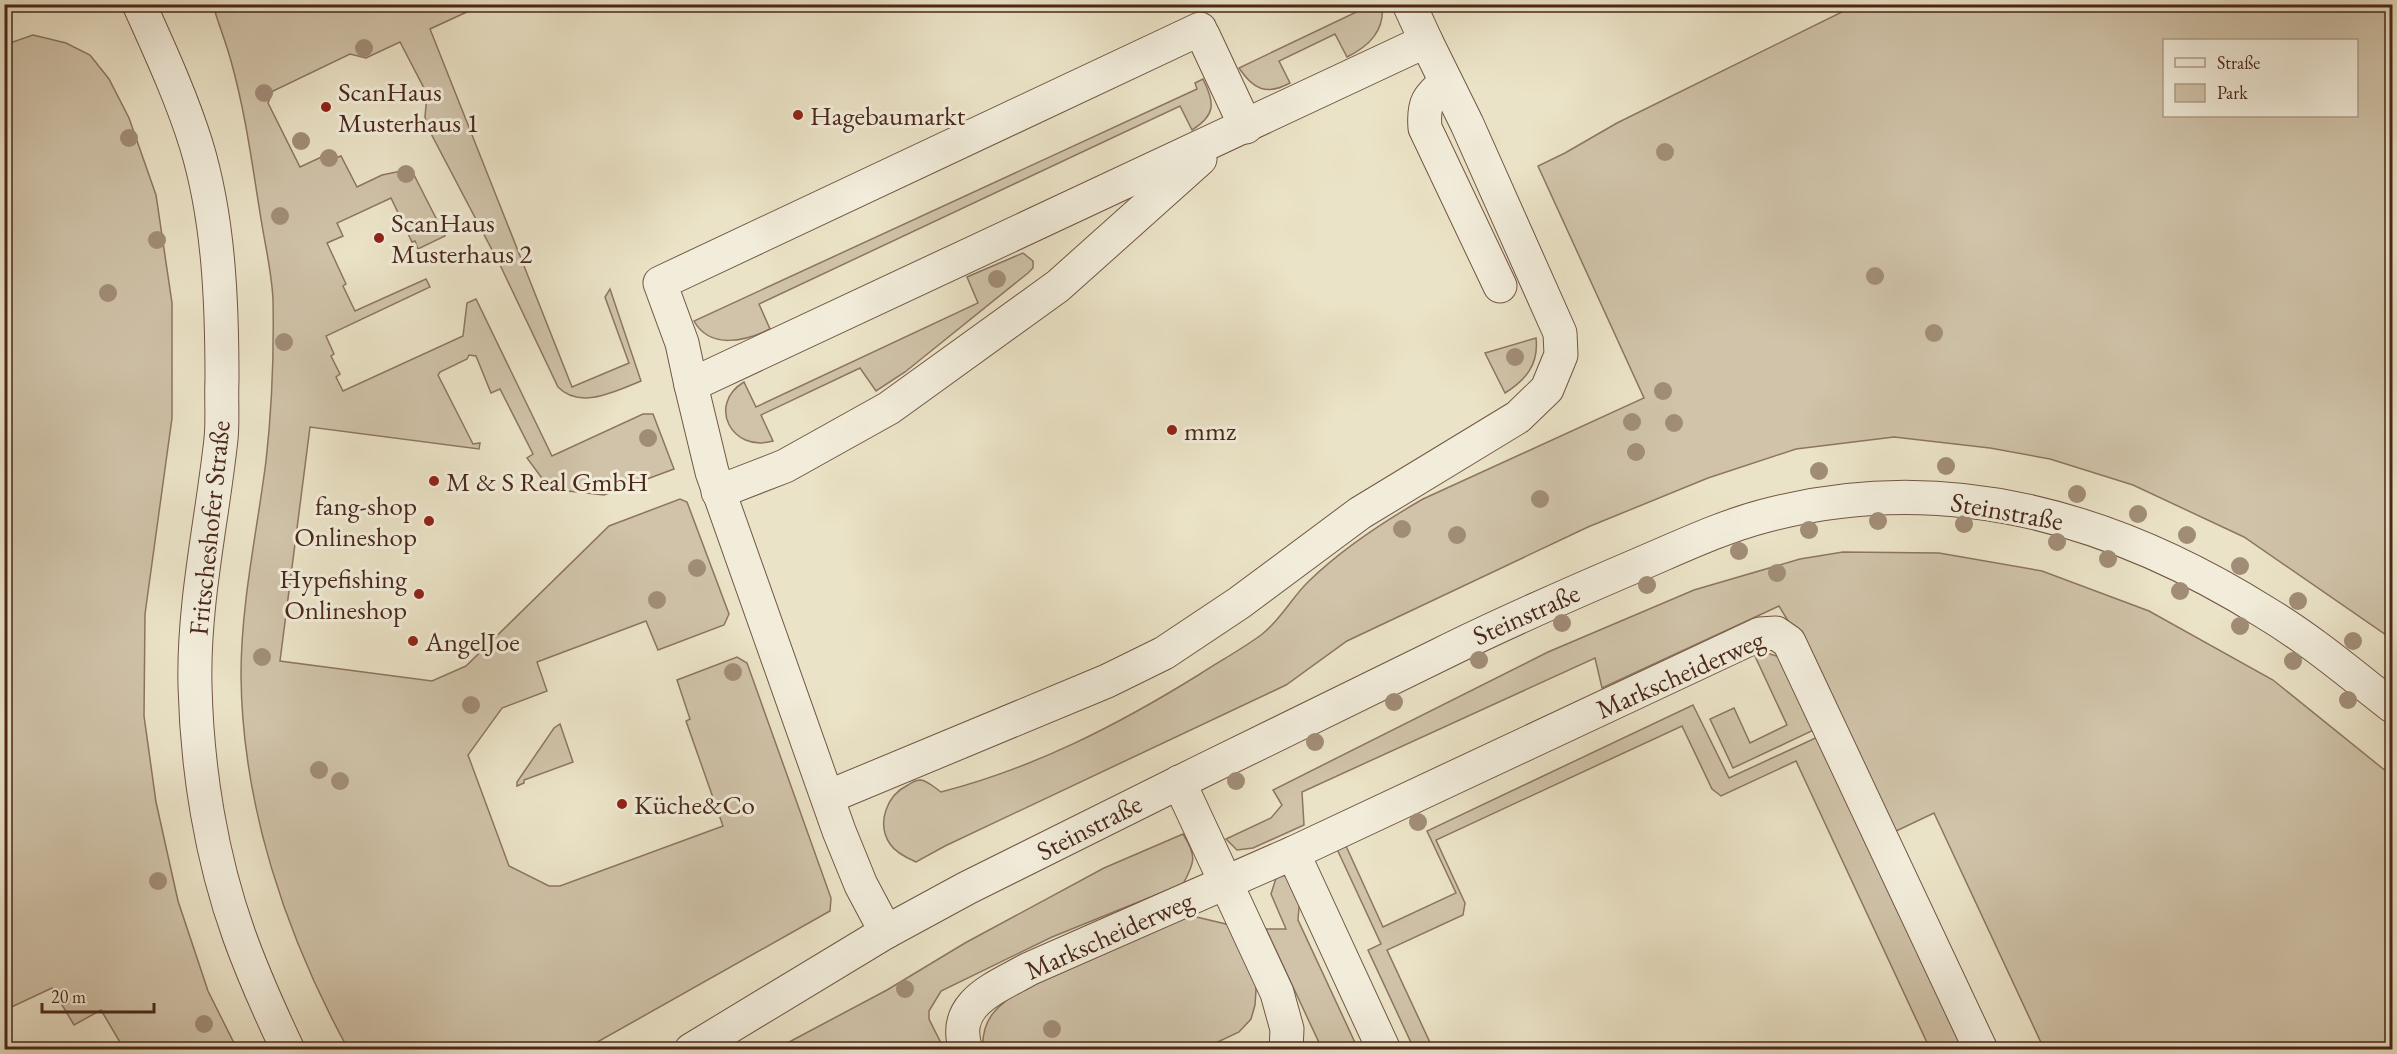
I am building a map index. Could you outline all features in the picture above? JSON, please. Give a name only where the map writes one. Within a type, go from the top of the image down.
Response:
[{"type":"street","name":"Fritscheshofer Straße","points":[[139,4],[180,97],[197,147],[210,210],[218,270],[222,329],[221,437],[198,608],[195,685],[199,749],[208,812],[220,869],[238,933],[261,992],[288,1050]]},
{"type":"street","points":[[828,796],[1107,681],[1164,653],[1239,603],[1360,513],[1518,417],[1547,389],[1561,355],[1560,333],[1409,4]]},
{"type":"street","points":[[886,932],[855,871],[718,492],[682,343],[660,283],[1202,32],[1236,132]]},
{"type":"street","points":[[691,386],[1426,41]]},
{"type":"street","points":[[1446,82],[1429,97],[1424,113],[1425,128],[1500,286]]},
{"type":"street","points":[[718,492],[785,466],[890,408],[1058,286],[1236,132]]},
{"type":"street","name":"Steinstraße","points":[[691,1050],[886,932],[967,888],[1521,615],[1698,539],[1762,517],[1814,505],[1862,498],[1955,499],[2044,514],[2107,533],[2161,555],[2269,614],[2330,657],[2392,706]]},
{"type":"street","name":"Markscheiderweg","points":[[966,1050],[962,1035],[964,1016],[970,1007],[1029,969],[1293,853],[1760,634],[1776,633],[1789,642],[1981,1050]]},
{"type":"street","points":[[1179,782],[1277,993],[1287,1029],[1286,1050]]},
{"type":"street","points":[[1293,853],[1384,1050]]},
{"type":"green space","points":[[213,5],[482,5],[430,29],[572,387],[629,363],[605,297],[610,289],[641,381],[610,393],[587,398],[567,394],[558,387],[501,267],[427,126],[425,117],[427,94],[400,42],[366,58],[350,54],[273,91],[268,103],[300,167],[330,153],[333,159],[341,156],[357,187],[382,175],[411,169],[445,236],[418,249],[415,241],[412,242],[391,198],[337,223],[343,236],[327,243],[346,284],[343,286],[355,311],[426,279],[430,287],[326,336],[334,354],[331,356],[340,374],[336,377],[343,391],[463,336],[467,303],[476,299],[552,456],[643,414],[653,414],[674,469],[604,495],[550,489],[527,458],[533,454],[500,389],[491,393],[476,356],[469,355],[467,359],[438,375],[473,444],[480,443],[479,449],[310,427],[280,661],[432,681],[466,666],[609,526],[680,499],[687,502],[729,614],[724,625],[658,650],[646,621],[537,662],[547,691],[502,708],[468,755],[509,866],[549,886],[560,886],[723,826],[686,721],[690,719],[677,680],[737,657],[747,663],[831,898],[830,911],[585,1049],[348,1049],[305,961],[287,915],[259,821],[249,772],[243,724],[241,675],[247,594],[270,421],[273,360],[272,291],[241,101]]},
{"type":"green space","points":[[1371,5],[1382,5],[1381,23],[1378,30],[1369,43],[1347,57],[1335,34],[1279,61],[1290,83],[1267,90],[1255,85],[1239,68]]},
{"type":"green space","points":[[1856,5],[2392,5],[2392,639],[2244,537],[2133,485],[2050,459],[1990,448],[1894,437],[1796,449],[1708,478],[1588,527],[1347,641],[1286,685],[945,846],[916,862],[895,850],[886,836],[884,819],[886,810],[894,795],[912,782],[924,781],[941,792],[975,782],[1042,758],[1138,711],[1261,635],[1322,569],[1364,536],[1393,517],[1423,499],[1644,398],[1538,166],[1617,123]]},
{"type":"green space","points":[[33,35],[66,43],[90,55],[109,79],[129,118],[156,195],[172,303],[172,418],[145,614],[144,716],[156,802],[178,901],[208,991],[237,1049],[124,1049],[101,1010],[74,1025],[52,988],[5,1010],[4,45]]},
{"type":"green space","points":[[1203,79],[1210,95],[1211,108],[1206,119],[1192,130],[1180,106],[759,304],[770,329],[750,337],[719,339],[709,336],[694,321],[1197,89],[1195,83]]},
{"type":"green space","points":[[1023,253],[1033,261],[1033,268],[1028,273],[905,372],[876,391],[860,368],[761,415],[773,441],[758,443],[746,440],[729,424],[726,414],[727,402],[733,391],[744,382],[756,407],[978,303],[967,277]]},
{"type":"green space","points":[[1536,338],[1535,356],[1530,370],[1519,383],[1505,393],[1485,353]]},
{"type":"green space","points":[[1843,552],[1939,553],[2042,571],[2149,611],[2273,680],[2392,776],[2392,1049],[2044,1049],[1934,813],[1892,833],[1799,639],[1779,606],[1602,688],[1595,658],[1302,792],[1304,825],[1253,848],[1237,850],[1226,839],[1271,818],[1282,805],[1273,790],[1548,652],[1694,590],[1800,559]]},
{"type":"green space","points":[[1760,651],[1780,657],[1818,728],[1733,768],[1710,719],[1734,708],[1750,743],[1787,725],[1754,654]]},
{"type":"green space","points":[[1693,705],[1729,778],[1822,735],[1967,1049],[1930,1049],[1796,761],[1721,796],[1712,789],[1682,726],[1436,840],[1465,903],[1463,915],[1387,950],[1433,1049],[1414,1049],[1368,950],[1381,944],[1336,847],[1346,846],[1383,927],[1456,893],[1427,831]]},
{"type":"green space","points":[[560,724],[573,762],[524,780],[524,783],[517,786],[517,782],[554,728]]},
{"type":"green space","points":[[1183,834],[1191,848],[1193,859],[1183,884],[1052,937],[941,991],[929,1011],[929,1019],[944,1049],[774,1050],[887,990],[965,943],[1104,868]]},
{"type":"green space","points":[[1277,875],[1287,876],[1300,895],[1298,920],[1358,1049],[1322,1049],[1266,929],[1286,929],[1271,894]]},
{"type":"green space","points":[[1188,915],[1230,925],[1255,977],[1255,1005],[1251,1019],[1239,1032],[1203,1049],[983,1050],[984,1034],[989,1020],[1004,1002],[1014,995],[1036,982]]},
{"type":"place","name":"ScanHaus Musterhaus 1","points":[[326,107]]},
{"type":"place","name":"Hagebaumarkt","points":[[798,115]]},
{"type":"place","name":"ScanHaus Musterhaus 2","points":[[379,238]]},
{"type":"place","name":"mmz","points":[[1172,430]]},
{"type":"place","name":"M & S Real GmbH","points":[[434,481]]},
{"type":"place","name":"fang-shop Onlineshop","points":[[429,521]]},
{"type":"place","name":"Hypefishing Onlineshop","points":[[419,594]]},
{"type":"place","name":"AngelJoe","points":[[413,641]]},
{"type":"place","name":"Küche&Co","points":[[622,804]]}]
